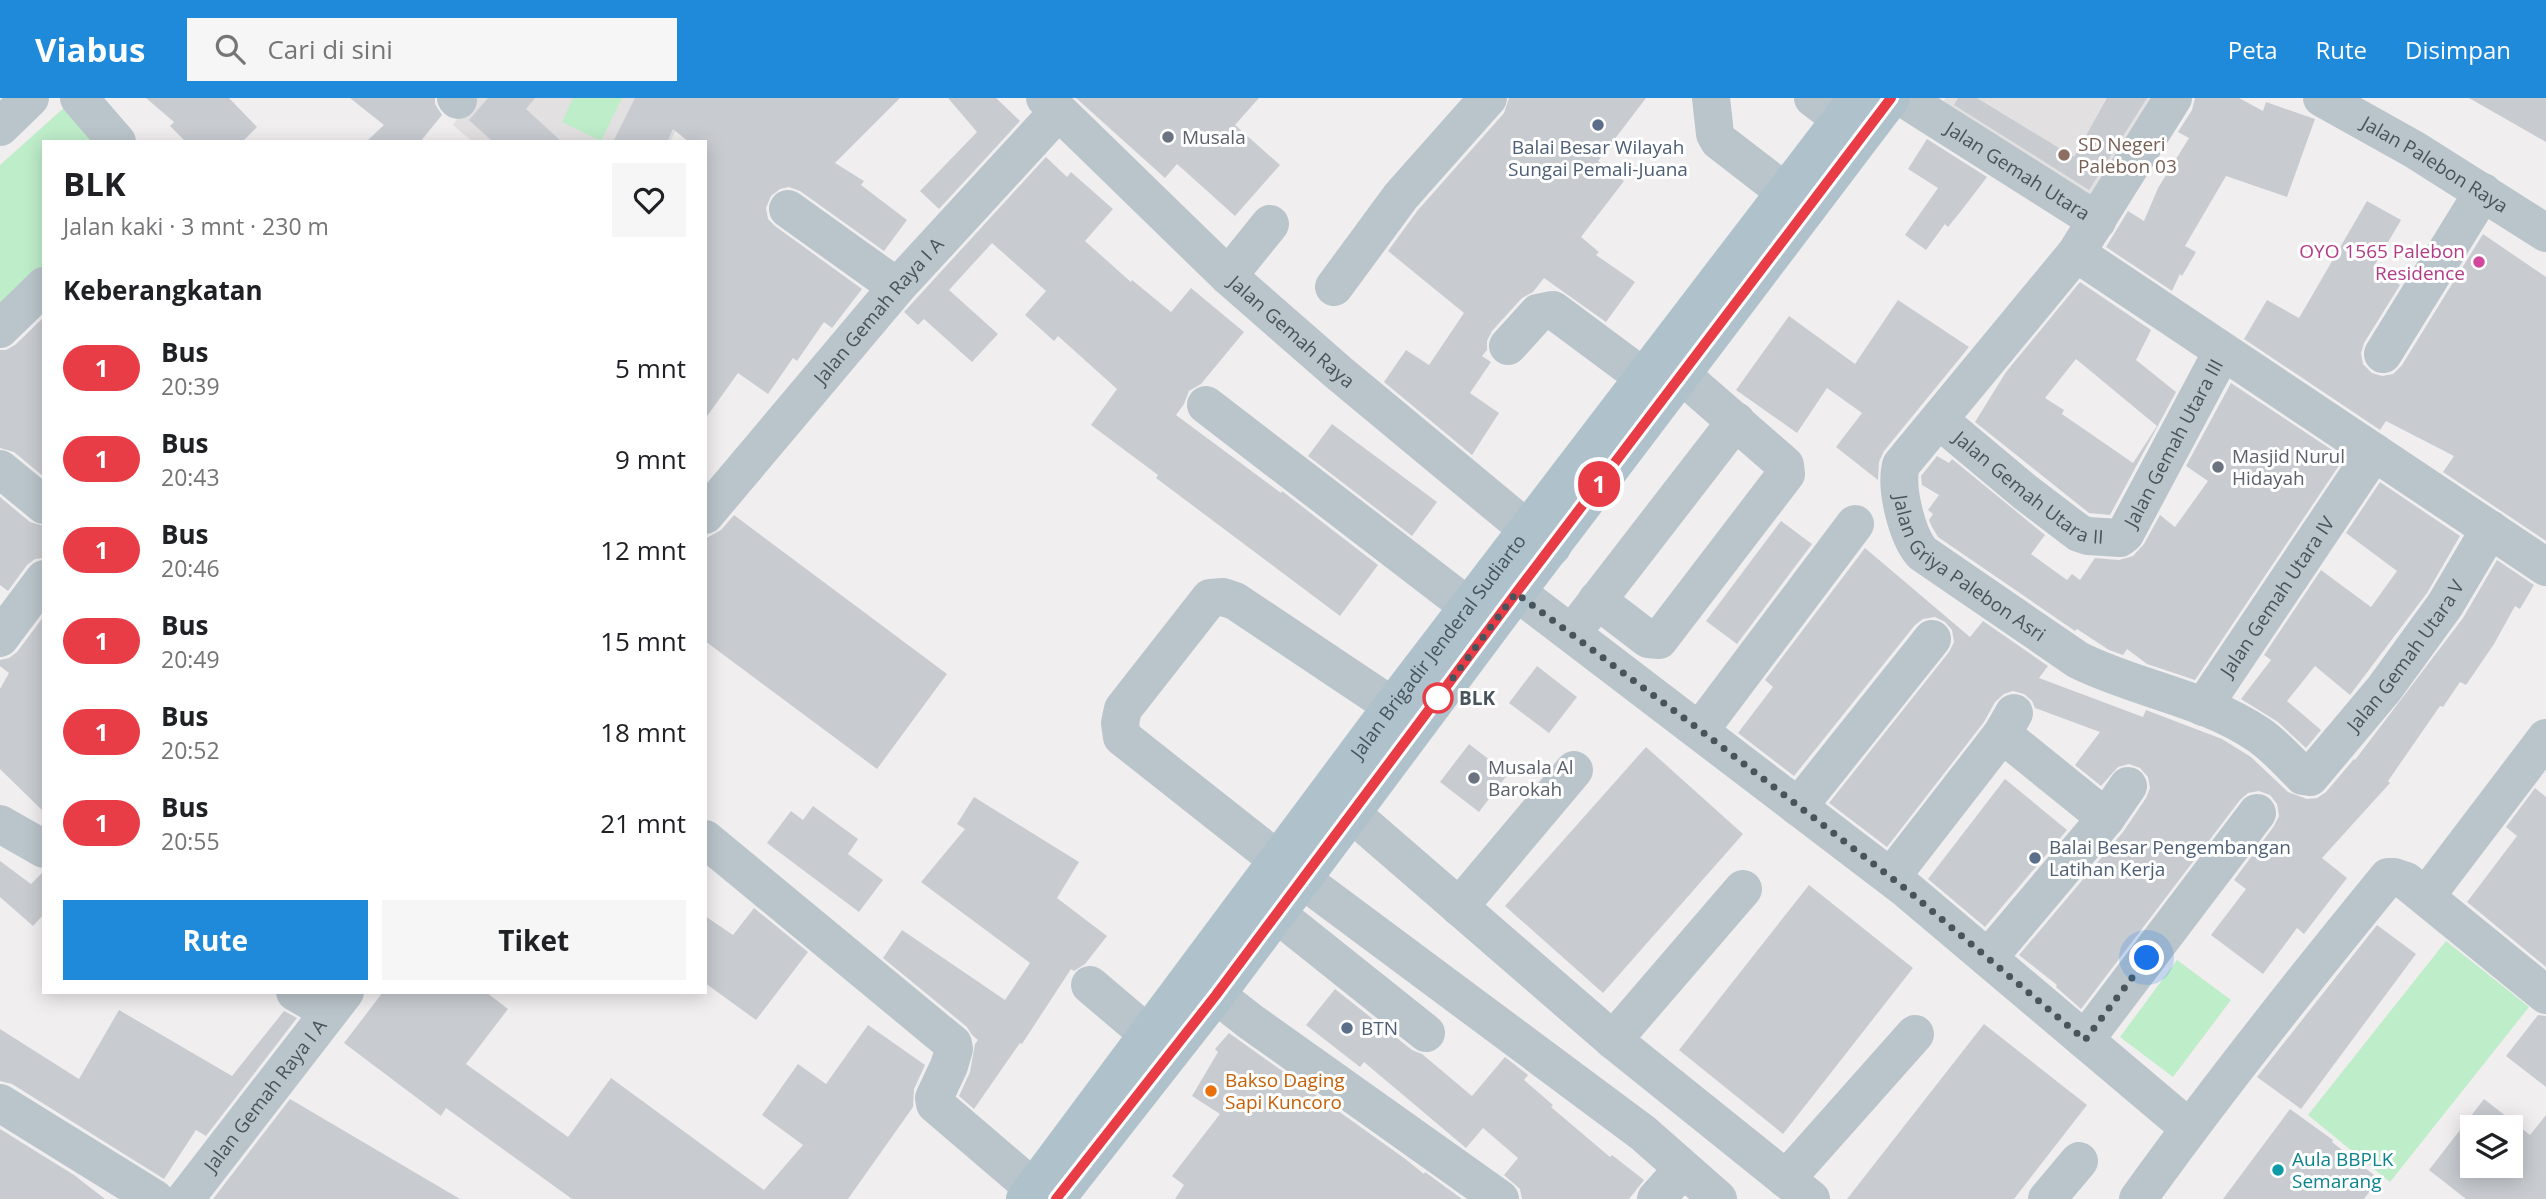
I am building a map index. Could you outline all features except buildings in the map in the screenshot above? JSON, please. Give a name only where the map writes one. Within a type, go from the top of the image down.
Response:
[{"type":"main road","name":"Jalan Brigadir Jenderal Sudiarto","points":[[1040,1196],[1204,986],[1504,583],[1796,200],[1843,113],[1891,98]]},
{"type":"main road","name":"Jalan Brigadir Jenderal Sudiarto","points":[[1340,804],[1392,706],[1480,617]]},
{"type":"street","points":[[0,127],[30,98]]},
{"type":"street","points":[[79,98],[115,140]]},
{"type":"street","points":[[1334,287],[1401,196],[1488,98]]},
{"type":"street","points":[[1710,98],[1715,134],[1719,141],[1796,200]]},
{"type":"street","name":"Jalan Gemah Utara","points":[[1902,98],[2097,221]]},
{"type":"street","name":"Jalan Griya Palebon Asri","points":[[2173,98],[2076,253],[1901,466],[1899,491],[1913,541],[1922,553],[2078,660],[2102,672],[2203,708],[2262,737],[2303,776],[2310,777]]},
{"type":"street","name":"Jalan Palebon Raya","points":[[2322,98],[2414,150],[2546,233]]},
{"type":"street","name":"Jalan Gemah Raya","points":[[1052,105],[1228,276],[1339,373],[1539,538]]},
{"type":"street","name":"Jalan Gemah Raya I A","points":[[710,500],[1052,105]]},
{"type":"street","points":[[2383,354],[2483,192]]},
{"type":"street","points":[[788,209],[897,287]]},
{"type":"street","points":[[1228,276],[1270,224]]},
{"type":"street","points":[[2076,253],[2546,567]]},
{"type":"street","points":[[0,329],[42,288]]},
{"type":"street","points":[[1508,346],[1538,313],[1553,310],[1736,421],[1785,464],[1786,474],[1663,636],[1656,641],[1648,639],[1597,600]]},
{"type":"street","name":"Jalan Gemah Utara III","points":[[2125,534],[2222,352]]},
{"type":"street","points":[[1206,405],[1480,617]]},
{"type":"street","name":"Jalan Gemah Utara II","points":[[1939,420],[2079,533],[2114,539],[2125,534]]},
{"type":"street","points":[[1571,635],[1736,421]]},
{"type":"street","name":"Jalan Gemah Utara IV","points":[[2203,708],[2374,452]]},
{"type":"street","points":[[0,469],[42,503]]},
{"type":"street","points":[[1700,730],[1855,524]]},
{"type":"street","name":"Jalan Gemah Utara V","points":[[2310,777],[2384,689],[2437,615],[2490,528]]},
{"type":"street","points":[[1504,583],[1891,877],[2189,1128]]},
{"type":"street","points":[[1392,706],[1235,600],[1223,597],[1210,598],[1123,709],[1120,723],[1122,737],[1291,870],[1643,1133],[1718,1199]]},
{"type":"street","points":[[1798,807],[1932,639]]},
{"type":"street","points":[[1891,877],[2008,723],[2106,818]]},
{"type":"street","points":[[2426,896],[2546,738]]},
{"type":"street","points":[[1460,907],[1574,770]]},
{"type":"street","points":[[1988,958],[2106,818],[2128,786]]},
{"type":"street","points":[[1340,804],[1613,1040],[1799,1189],[1915,1034]]},
{"type":"street","points":[[2085,1040],[2257,813]]},
{"type":"street","points":[[0,824],[42,848]]},
{"type":"street","points":[[707,841],[953,1044],[953,1055],[934,1098],[935,1104],[1040,1196]]},
{"type":"street","points":[[2138,1199],[2189,1128],[2388,877],[2406,881],[2546,995]]},
{"type":"street","points":[[1613,1040],[1743,889]]},
{"type":"street","points":[[1265,905],[1426,1033]]},
{"type":"street","points":[[1090,985],[1159,1044]]},
{"type":"street","points":[[1204,986],[1500,1199]]},
{"type":"street","points":[[303,994],[337,1002]]},
{"type":"street","name":"Jalan Gemah Raya I A","points":[[185,1199],[337,1002]]},
{"type":"street","points":[[0,1103],[155,1199]]},
{"type":"street","points":[[2047,1199],[2079,1161]]},
{"type":"street","points":[[1656,1199],[1683,1169]]},
{"type":"shaded area","points":[[471,98],[692,98],[671,140],[471,140],[453,125]]},
{"type":"shaded area","name":"SD Negeri Palebon 03","points":[[1946,98],[2162,98],[2094,215],[1936,113]]},
{"type":"green space","points":[[573,98],[622,98],[601,140],[562,122]]},
{"type":"green space","points":[[67,105],[101,140],[42,140],[42,272],[0,316],[0,165]]},
{"type":"green space","points":[[2446,941],[2529,1007],[2390,1182],[2308,1115]]},
{"type":"green space","points":[[2177,960],[2231,1000],[2173,1077],[2120,1037]]},
{"type":"bus line","name":"1","points":[[1056,1199],[1216,995],[1665,394],[1683,375],[1891,98]]},
{"type":"place","name":"Balai Besar Wilayah Sungai Pemali-Juana","points":[[1598,125]]},
{"type":"place","name":"Musala","points":[[1168,137]]},
{"type":"place","name":"SD Negeri Palebon 03","points":[[2064,155]]},
{"type":"place","name":"OYO 1565 Palebon Residence","points":[[2479,262]]},
{"type":"place","name":"Masjid Nurul Hidayah","points":[[2218,467]]},
{"type":"place","name":"BLK","points":[[1438,698]]},
{"type":"place","name":"Musala Al Barokah","points":[[1474,778]]},
{"type":"place","name":"Balai Besar Pengembangan Latihan Kerja","points":[[2035,858]]},
{"type":"place","name":"BTN","points":[[1347,1028]]},
{"type":"place","name":"Bakso Daging Sapi Kuncoro","points":[[1211,1091]]},
{"type":"place","name":"Aula BBPLK Semarang","points":[[2278,1170]]},
{"type":"route","points":[[1438,698],[1516,593],[1700,730],[1906,889],[2085,1040],[2147,958]]}]
